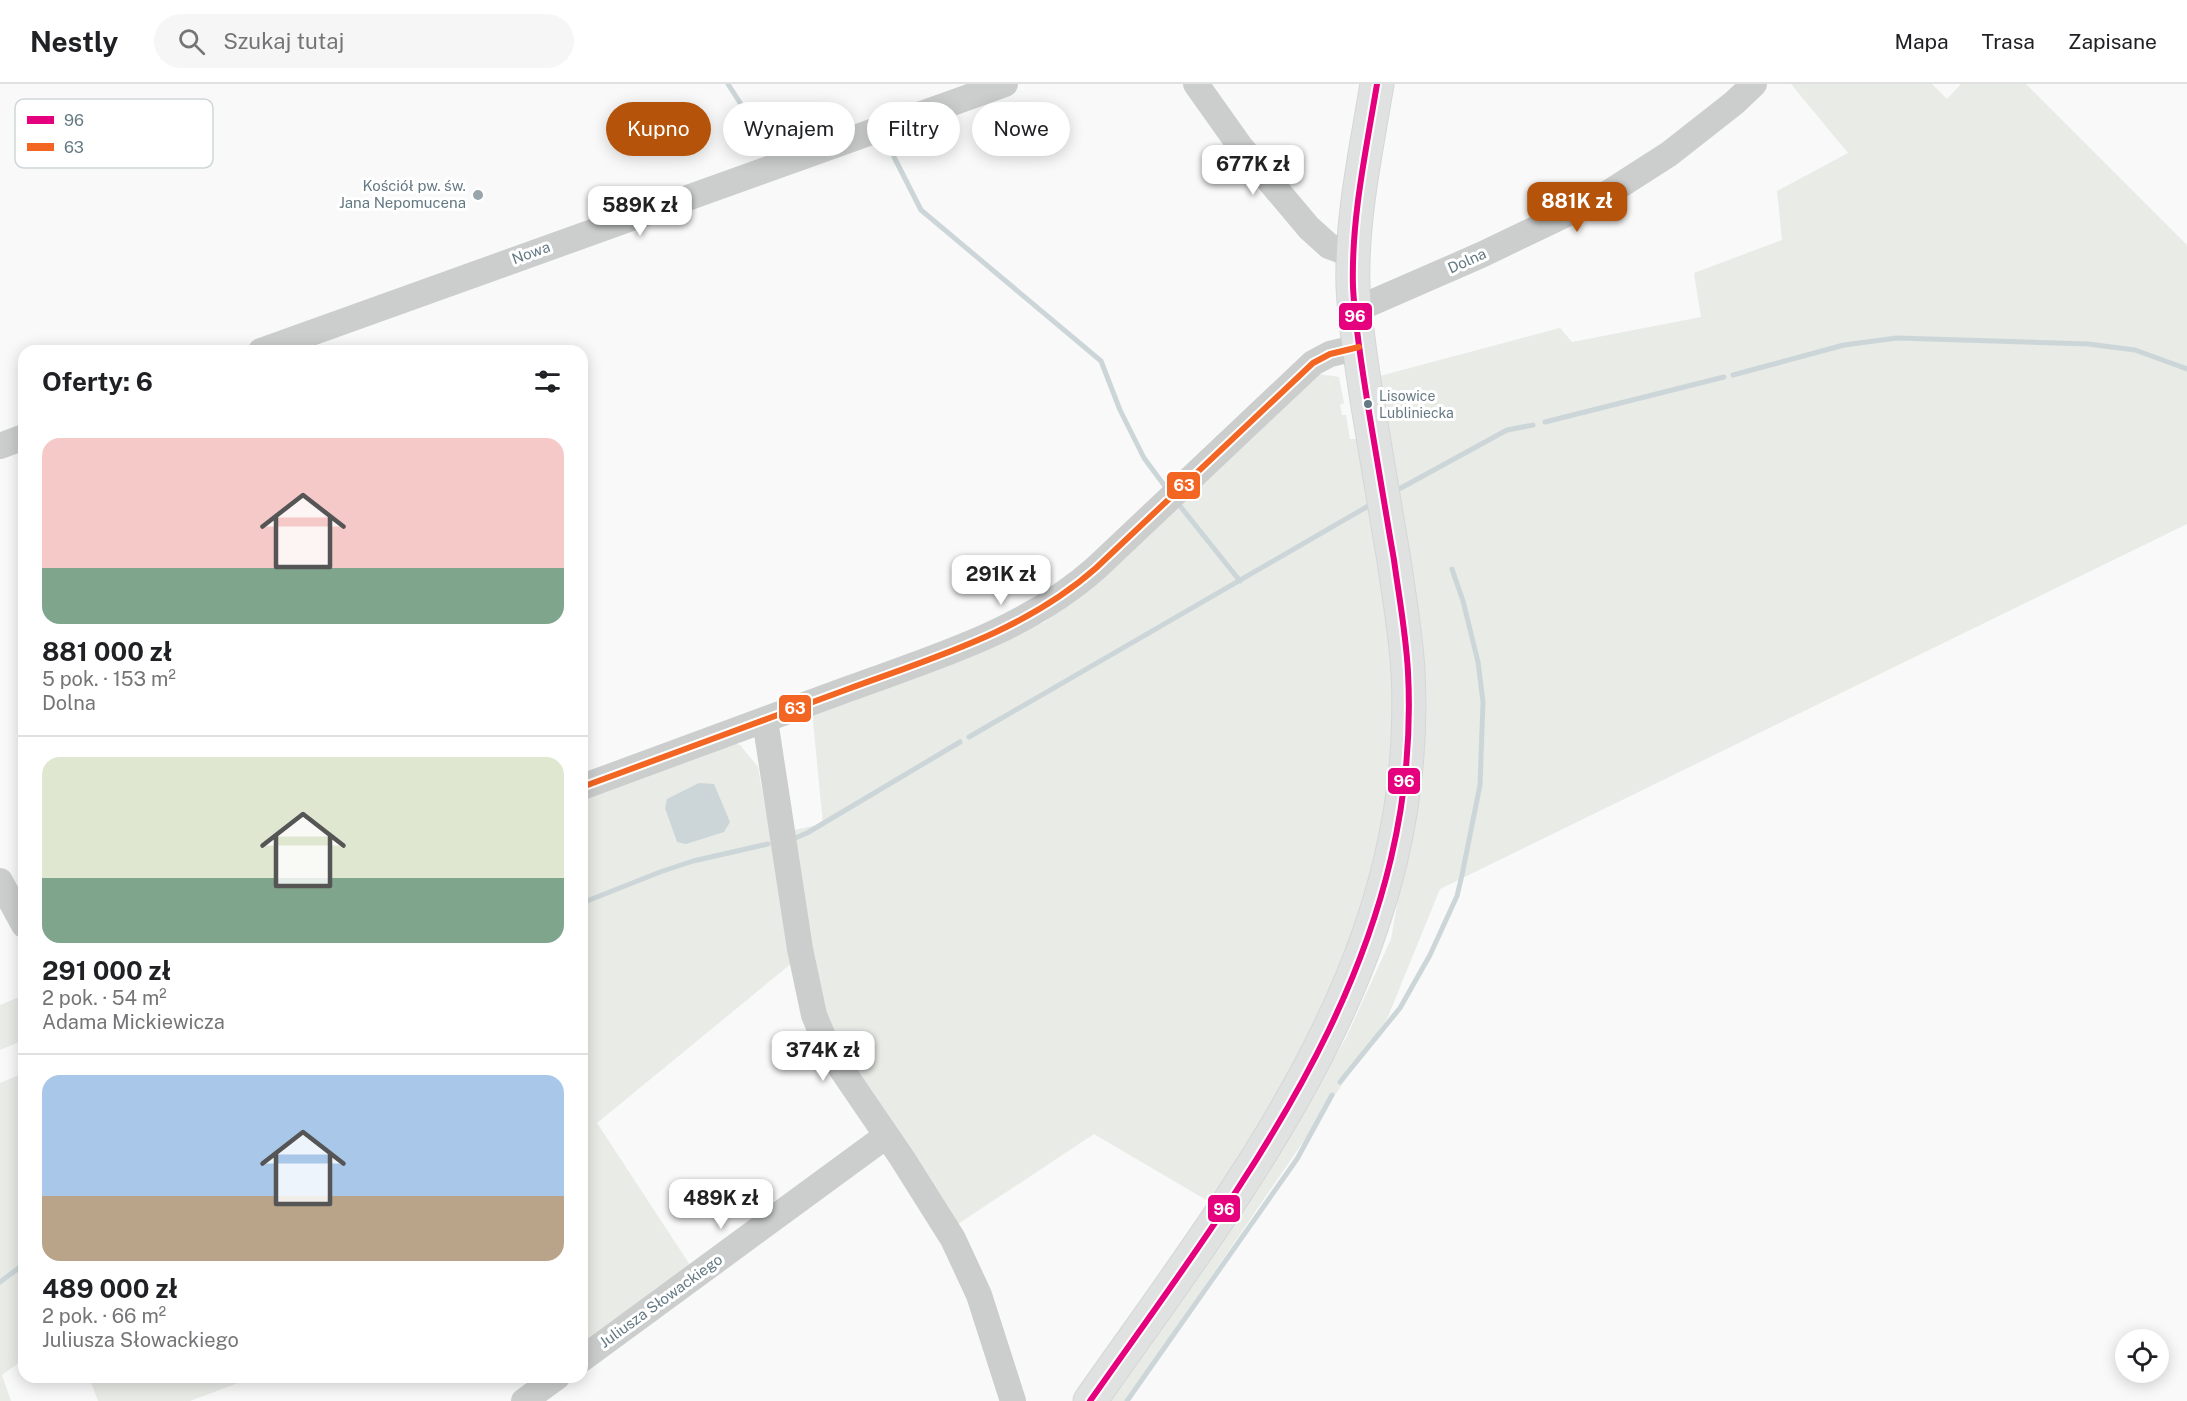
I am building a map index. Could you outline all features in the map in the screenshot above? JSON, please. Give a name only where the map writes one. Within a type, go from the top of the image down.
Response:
[{"type":"main road","points":[[1090,1401],[1235,1194],[1294,1098],[1345,994],[1364,947],[1387,879],[1397,834],[1406,775],[1408,669],[1400,602],[1359,346],[1353,255],[1357,212],[1377,84]]},
{"type":"street","name":"Nowa","points":[[278,345],[1005,84]]},
{"type":"street","points":[[1196,84],[1240,146],[1309,228],[1329,246],[1353,255]]},
{"type":"street","name":"Dolna","points":[[1355,310],[1481,255],[1602,197],[1670,154],[1754,84]]},
{"type":"street","points":[[588,785],[965,646],[1013,625],[1046,606],[1096,568],[1313,363],[1330,354],[1359,346]]},
{"type":"street","points":[[0,446],[18,439]]},
{"type":"street","points":[[765,720],[796,928],[814,1016],[829,1051],[940,1217],[963,1258],[993,1335],[1013,1401]]},
{"type":"street","points":[[0,881],[18,914]]},
{"type":"street","name":"Juliusza Słowackiego","points":[[588,1355],[886,1136]]},
{"type":"street","points":[[525,1401],[549,1383]]},
{"type":"shaded area","points":[[1791,84],[1932,84],[1947,99],[1961,84],[2026,84],[2187,245],[2187,524],[1440,889],[1387,1019],[1126,1401],[1104,1401],[1274,1161],[1346,1038],[1391,939],[1421,769],[1376,377],[1560,328],[1572,342],[1701,317],[1694,273],[1782,240],[1777,191],[1848,153]]},
{"type":"shaded area","points":[[1319,374],[1339,377],[1344,403],[1340,405],[1342,415],[1346,415],[1350,439],[1356,439],[1369,470],[1396,656],[1388,829],[1326,1012],[1213,1204],[1094,1134],[955,1226],[823,1023],[789,831],[823,824],[812,711],[1045,622]]},
{"type":"shaded area","points":[[730,742],[740,745],[758,767],[792,963],[597,1123],[690,1265],[588,1341],[588,796]]},
{"type":"shaded area","points":[[699,783],[714,784],[730,822],[724,832],[686,844],[677,842],[665,808],[667,799]]},
{"type":"shaded area","points":[[18,998],[18,1042],[0,1050],[0,1005]]},
{"type":"shaded area","points":[[18,1076],[18,1363],[2,1375],[11,1401],[0,1401],[0,1083]]},
{"type":"shaded area","points":[[91,1383],[238,1383],[190,1401],[98,1401]]},
{"type":"waterway","points":[[728,84],[739,102]]},
{"type":"waterway","points":[[894,157],[921,210],[1101,361],[1120,410],[1144,458],[1164,485]]},
{"type":"waterway","points":[[1733,375],[1844,345],[1897,338],[2088,344],[2135,350],[2187,369]]},
{"type":"waterway","points":[[1545,422],[1724,377]]},
{"type":"waterway","points":[[1401,488],[1507,430],[1533,425]]},
{"type":"waterway","points":[[969,737],[1370,505]]},
{"type":"waterway","points":[[1180,506],[1240,581]]},
{"type":"waterway","points":[[1340,1082],[1400,1008],[1430,955],[1457,896],[1462,875],[1480,785],[1483,702],[1478,662],[1463,601],[1452,569]]},
{"type":"waterway","points":[[793,839],[807,833],[960,742]]},
{"type":"waterway","points":[[588,901],[693,861],[768,844]]},
{"type":"waterway","points":[[1127,1401],[1297,1159],[1332,1095]]},
{"type":"waterway","points":[[0,1282],[18,1268]]},
{"type":"transit line","name":"96","points":[[1090,1401],[1208,1234],[1263,1149],[1313,1061],[1355,971],[1387,876],[1405,777],[1408,672],[1394,560],[1359,347],[1353,287],[1354,236],[1377,84]]},
{"type":"transit line","name":"63","points":[[588,785],[946,653],[1009,626],[1040,609],[1069,590],[1096,568],[1313,363],[1330,354],[1359,347]]},
{"type":"place","name":"Kościół pw. św. Jana Nepomucena","points":[[478,195]]},
{"type":"place","name":"Lisowice Lubliniecka","points":[[1368,404]]}]
